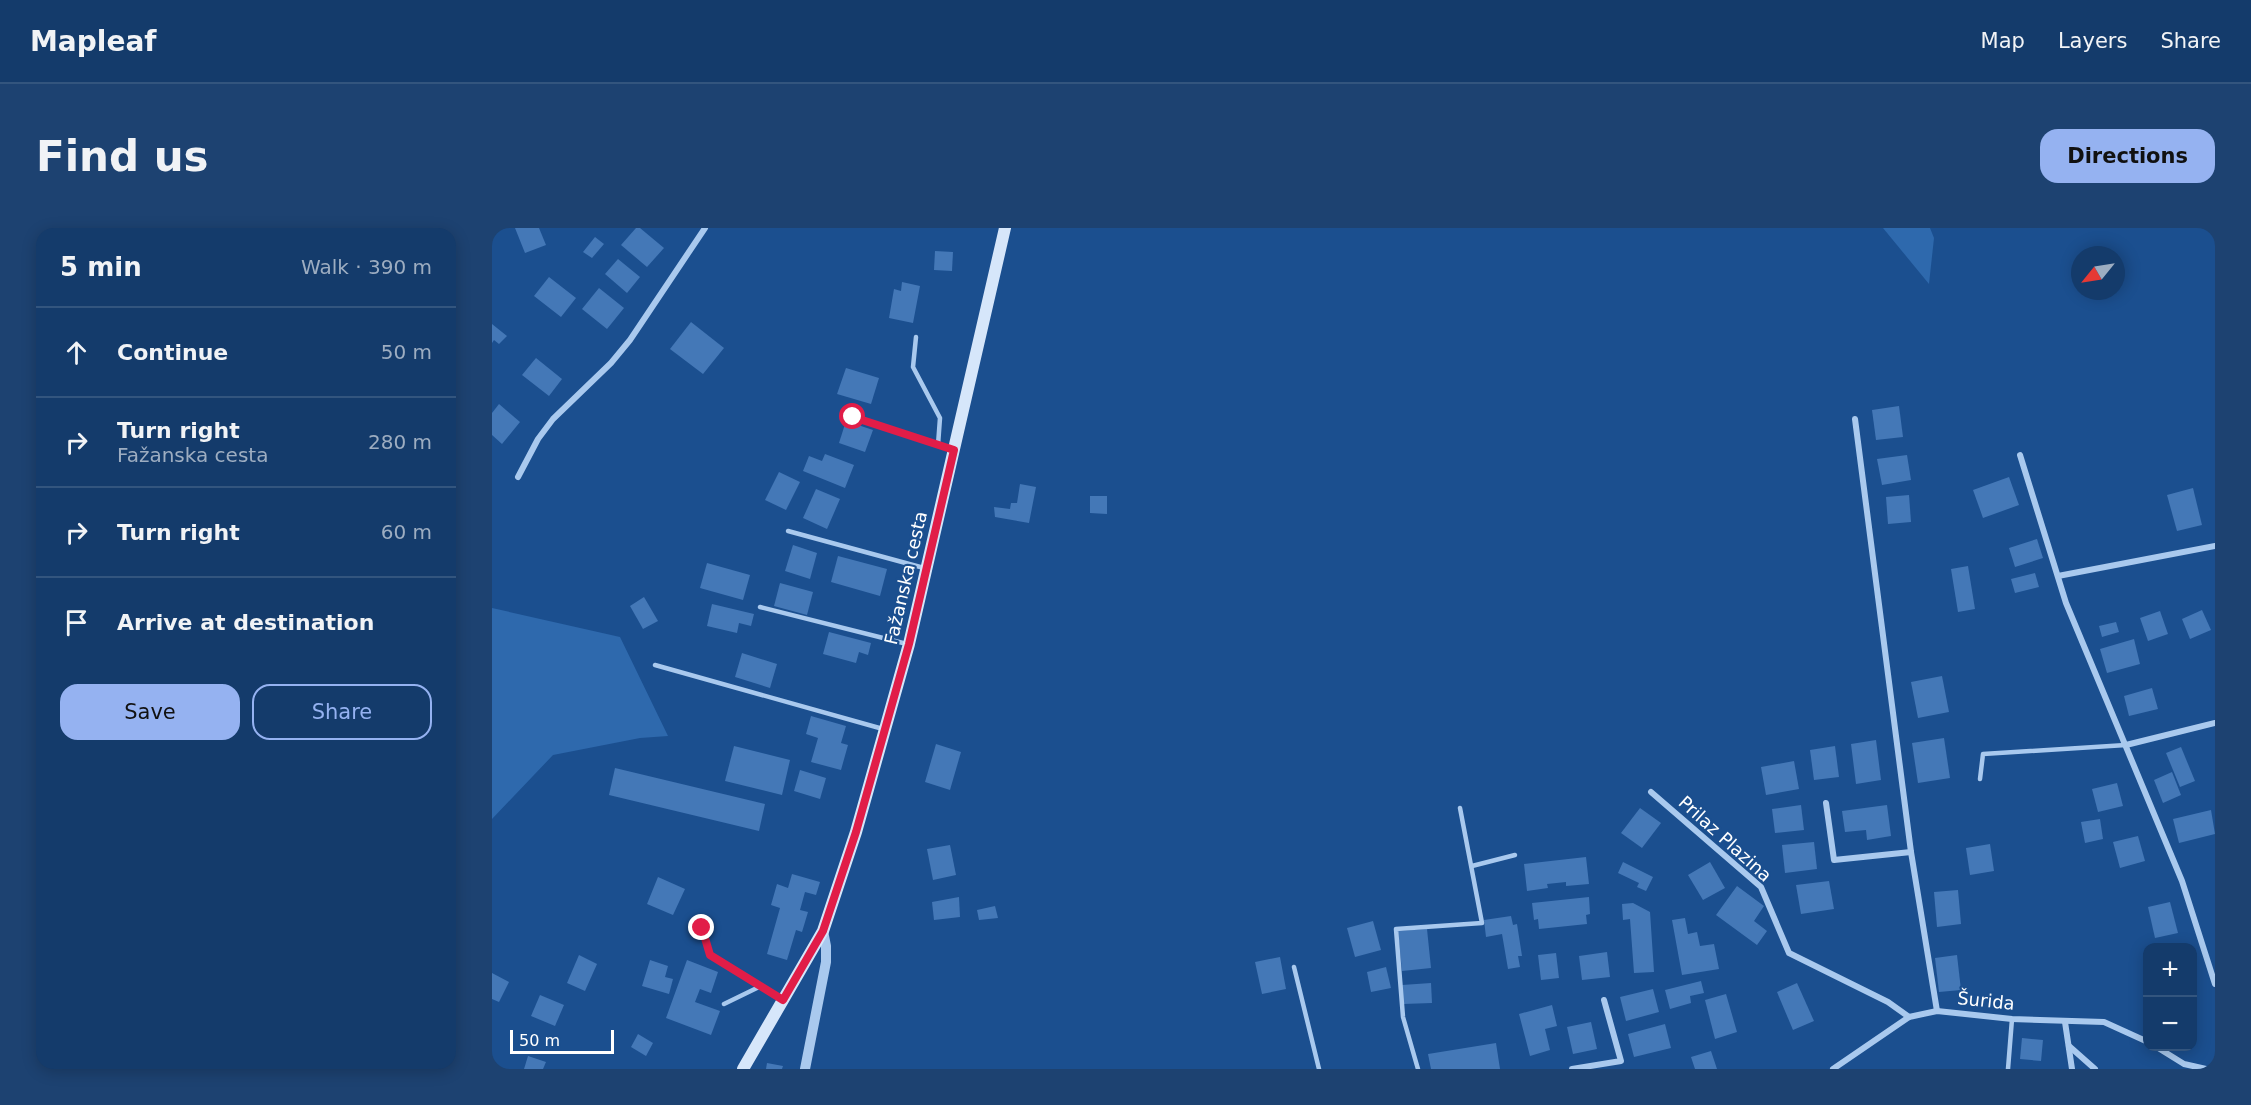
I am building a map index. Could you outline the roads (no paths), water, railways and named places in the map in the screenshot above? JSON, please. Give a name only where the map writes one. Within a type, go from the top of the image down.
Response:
[{"type":"main road","name":"Fažanska cesta","points":[[743,1069],[823,931],[856,832],[909,644],[1005,228]]},
{"type":"street","points":[[518,477],[538,439],[553,419],[611,363],[630,340],[705,228]]},
{"type":"street","points":[[1855,419],[1911,852],[1937,1011]]},
{"type":"street","points":[[2020,455],[2066,603],[2182,881],[2215,980]]},
{"type":"street","points":[[2058,576],[2088,568],[2215,546]]},
{"type":"street","points":[[2126,745],[2215,723]]},
{"type":"street","name":"Prilaz Plazina","points":[[1651,792],[1761,887],[1789,953],[1888,1002],[1909,1017]]},
{"type":"street","points":[[1826,803],[1834,860],[1911,852]]},
{"type":"street","name":"Fažanska cesta","points":[[805,1069],[826,962],[823,931]]},
{"type":"street","points":[[1572,1069],[1621,1061],[1604,1000]]},
{"type":"street","name":"Šurida","points":[[1833,1069],[1909,1017],[1937,1011],[2012,1019],[2104,1022],[2143,1040]]},
{"type":"street","points":[[2065,1022],[2072,1069]]},
{"type":"street","points":[[2068,1045],[2095,1069]]},
{"type":"street","points":[[2161,1051],[2184,1065],[2206,1069]]},
{"type":"lane","points":[[916,337],[913,367],[940,418],[938,445]]},
{"type":"lane","points":[[853,417],[954,450]]},
{"type":"lane","points":[[788,531],[927,569]]},
{"type":"lane","points":[[760,607],[909,644]]},
{"type":"lane","points":[[656,665],[885,729]]},
{"type":"lane","points":[[1980,779],[1983,754],[2126,745]]},
{"type":"lane","points":[[1418,1069],[1402,1017],[1396,929],[1482,923],[1460,808]]},
{"type":"lane","points":[[1472,866],[1515,855]]},
{"type":"lane","points":[[702,928],[710,955],[783,1000]]},
{"type":"lane","points":[[1294,967],[1319,1069]]},
{"type":"lane","points":[[724,1004],[761,986]]},
{"type":"lane","points":[[2008,1069],[2012,1019]]}]
